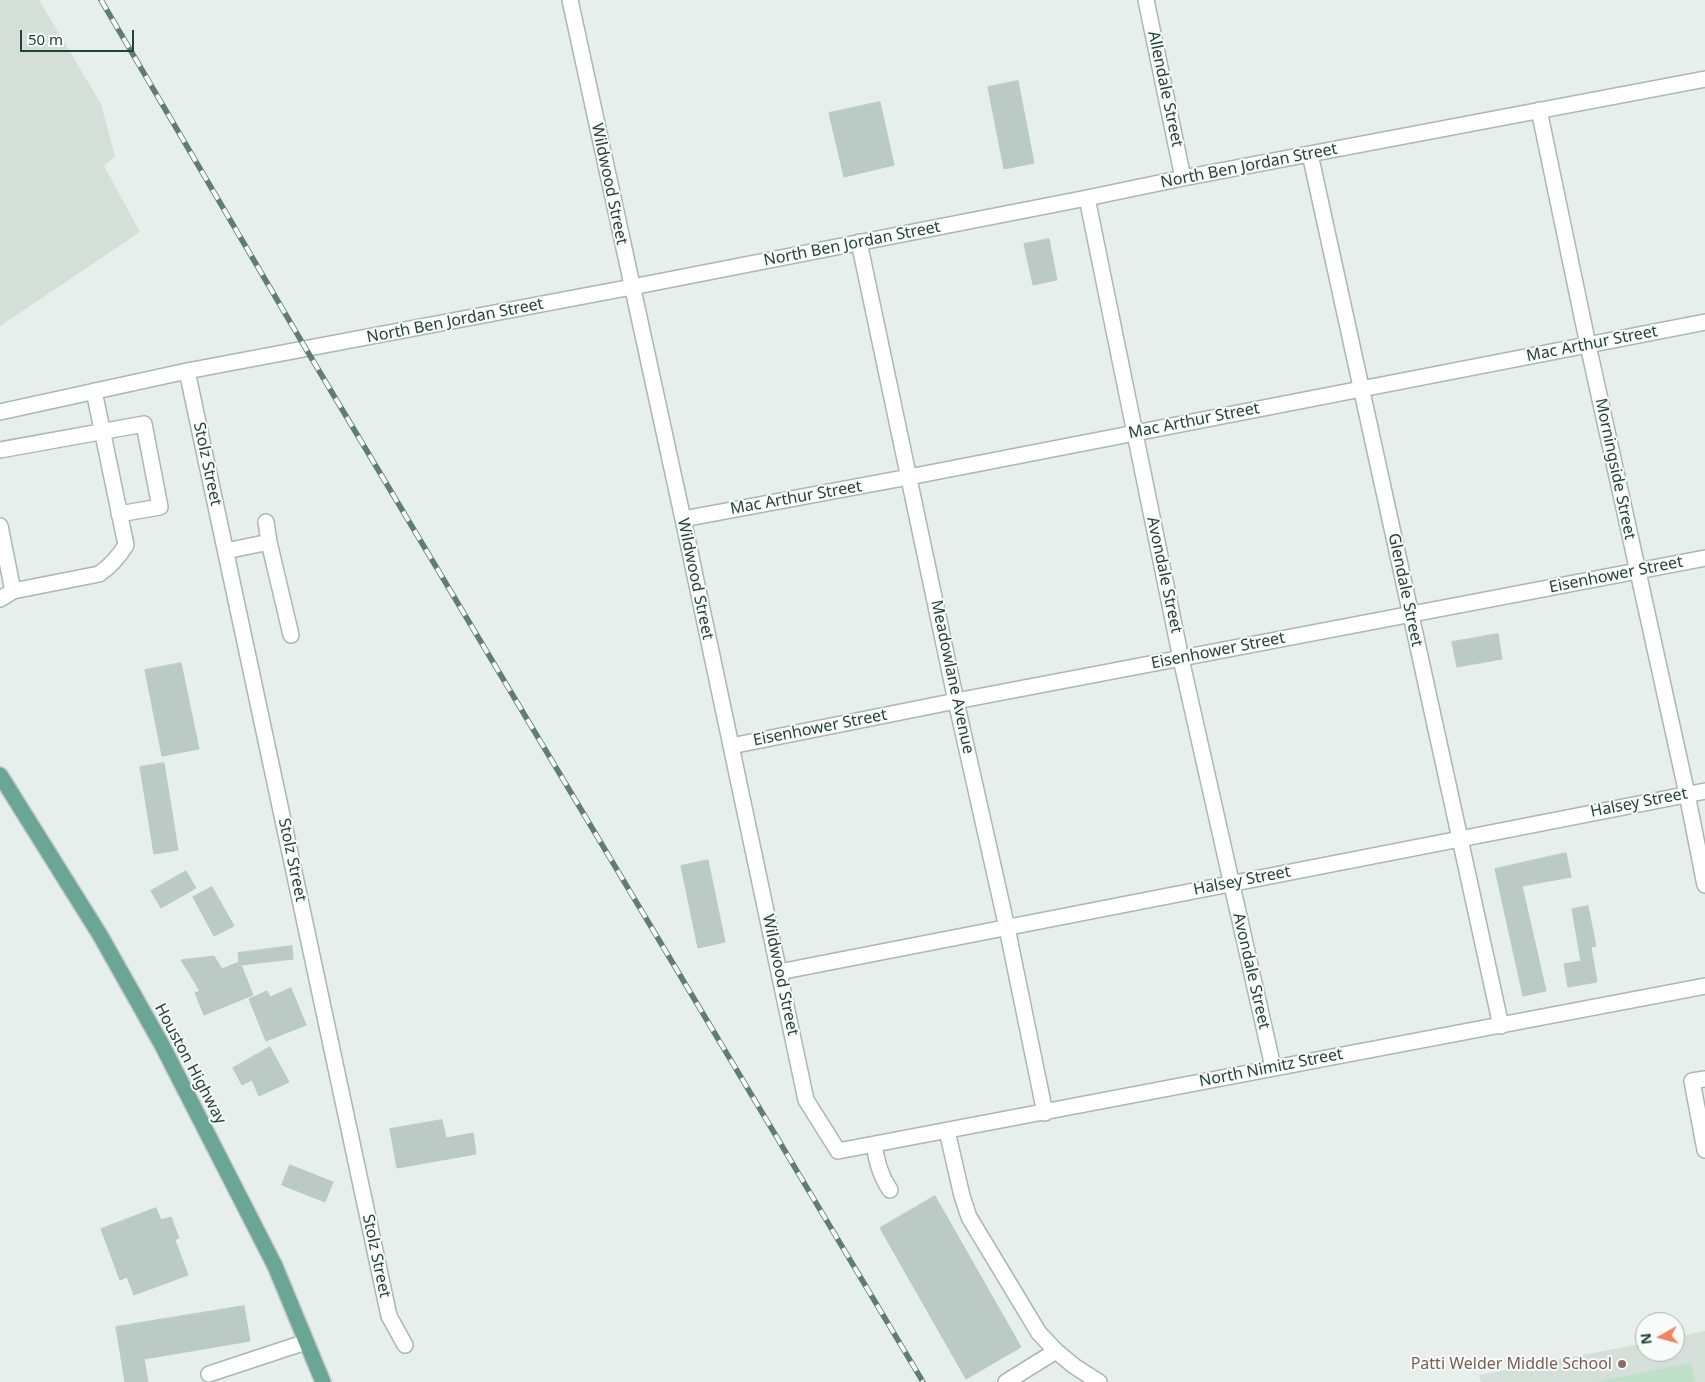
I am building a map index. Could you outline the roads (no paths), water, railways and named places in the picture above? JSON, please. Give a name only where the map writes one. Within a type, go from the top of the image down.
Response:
[{"type":"main road","name":"Houston Highway","points":[[0,775],[100,936],[162,1045],[275,1266],[323,1382]]},
{"type":"street","name":"Wildwood Street","points":[[570,0],[683,519],[806,1100],[838,1151]]},
{"type":"street","name":"Allendale Street","points":[[1146,0],[1183,178]]},
{"type":"street","name":"North Ben Jordan Street","points":[[0,412],[187,371],[632,287],[1183,178],[1705,79]]},
{"type":"street","name":"Morningside Street","points":[[1539,110],[1705,885]]},
{"type":"street","name":"Glendale Street","points":[[1310,154],[1501,1026]]},
{"type":"street","name":"Avondale Street","points":[[1087,198],[1181,659],[1273,1068]]},
{"type":"street","name":"Meadowlane Avenue","points":[[859,242],[956,701],[1046,1113]]},
{"type":"street","name":"Mac Arthur Street","points":[[683,519],[909,477],[1705,322]]},
{"type":"street","name":"Stolz Street","points":[[187,371],[389,1316],[405,1346]]},
{"type":"street","points":[[0,526],[6,595],[99,574],[110,568],[119,557],[126,545],[94,391]]},
{"type":"street","points":[[0,450],[102,430],[144,424],[160,507],[119,514]]},
{"type":"street","points":[[266,522],[290,635]]},
{"type":"street","points":[[226,551],[269,542]]},
{"type":"street","name":"Eisenhower Street","points":[[731,746],[956,701],[1705,558]]},
{"type":"street","name":"Halsey Street","points":[[779,972],[1705,791]]},
{"type":"street","name":"North Nimitz Street","points":[[838,1151],[1046,1113],[1705,986]]},
{"type":"street","points":[[1705,1079],[1692,1081],[1705,1150]]},
{"type":"street","points":[[947,1131],[962,1196],[969,1217],[1039,1333],[1056,1351],[1090,1380]]},
{"type":"street","points":[[874,1145],[878,1167],[882,1178],[890,1190]]},
{"type":"street","points":[[209,1374],[306,1342]]},
{"type":"street","points":[[1006,1382],[1056,1351]]},
{"type":"railway","points":[[101,0],[306,349],[923,1382]]},
{"type":"place","name":"Patti Welder Middle School","points":[[1622,1364]]}]
